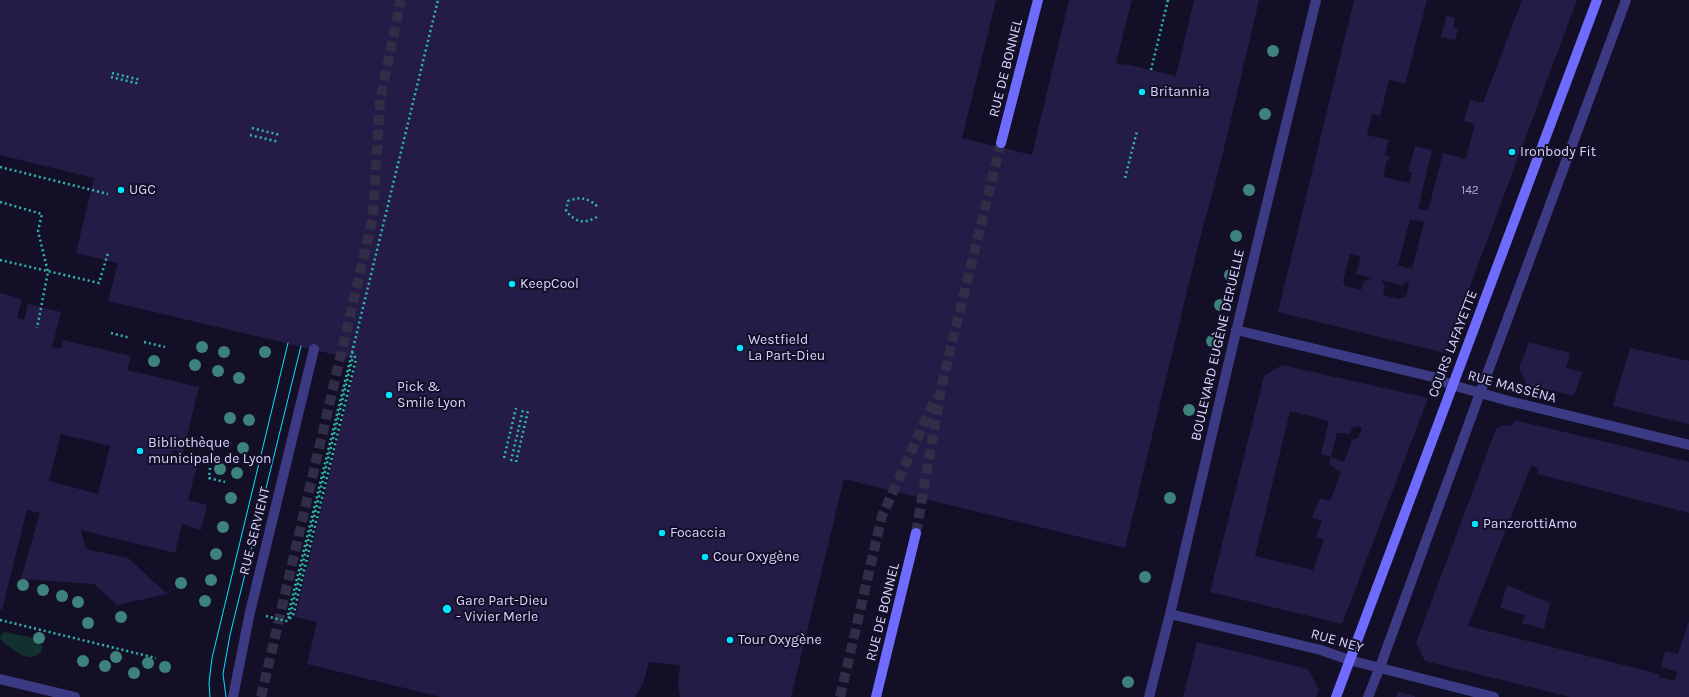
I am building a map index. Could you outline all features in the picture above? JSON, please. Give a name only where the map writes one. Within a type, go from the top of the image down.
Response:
[{"type":"main road","name":"RUE DE BONNEL","points":[[1001,143],[1038,0]]},
{"type":"main road","name":"COURS LAFAYETTE","points":[[1336,697],[1597,0]]},
{"type":"main road","name":"RUE DE BONNEL","points":[[876,697],[916,533]]},
{"type":"street","name":"BOULEVARD EUGÈNE DERUELLE","points":[[1149,697],[1316,0]]},
{"type":"street","points":[[1368,697],[1626,0]]},
{"type":"street","name":"RUE MASSÉNA","points":[[1236,330],[1433,377],[1452,385],[1514,403],[1689,445]]},
{"type":"street","name":"RUE SERVIENT","points":[[233,697],[250,612],[314,349]]},
{"type":"street","name":"RUE NEY","points":[[1170,614],[1320,650],[1350,660],[1494,697]]},
{"type":"street","points":[[0,679],[74,697]]},
{"type":"path","points":[[288,615],[438,0]]},
{"type":"path","points":[[1151,70],[1168,0]]},
{"type":"path","points":[[111,75],[140,82]]},
{"type":"path","points":[[252,128],[280,135]]},
{"type":"path","points":[[1125,178],[1136,131]]},
{"type":"path","points":[[250,135],[279,142]]},
{"type":"path","points":[[0,167],[108,194]]},
{"type":"path","points":[[597,217],[588,222],[580,222],[572,219],[566,212],[568,202],[577,198],[584,198],[591,201],[598,207]]},
{"type":"path","points":[[0,202],[42,214],[38,231],[48,272],[37,328]]},
{"type":"path","points":[[0,260],[99,283],[108,253]]},
{"type":"path","points":[[111,333],[130,338]]},
{"type":"path","points":[[144,342],[165,347]]},
{"type":"path","points":[[269,617],[286,621],[293,616],[356,359],[352,352]]},
{"type":"path","points":[[504,458],[516,408]]},
{"type":"path","points":[[521,416],[511,461],[524,410]]},
{"type":"path","points":[[526,417],[515,462],[528,411]]},
{"type":"path","points":[[210,468],[209,478],[225,482]]},
{"type":"path","points":[[0,620],[156,658]]},
{"type":"green space","points":[[4,632],[26,636],[36,640],[43,647],[40,653],[35,656],[25,656],[15,651],[1,640],[0,636]]},
{"type":"building","name":"Westfield La Part-Dieu","points":[[0,0],[996,0],[962,138],[1032,155],[1069,0],[1132,0],[1116,63],[1176,76],[1194,0],[1259,0],[1222,157],[1198,246],[1125,548],[844,479],[791,697],[680,697],[678,686],[680,665],[649,662],[643,684],[635,697],[441,697],[307,664],[317,622],[295,617],[357,360],[108,301],[118,263],[76,253],[94,178],[0,155]]},
{"type":"building","points":[[1354,0],[1427,0],[1405,84],[1389,80],[1380,116],[1372,114],[1367,135],[1389,140],[1385,155],[1390,156],[1389,160],[1387,160],[1383,177],[1410,183],[1412,173],[1408,172],[1415,146],[1432,150],[1418,209],[1428,211],[1443,153],[1466,159],[1475,124],[1464,121],[1470,100],[1483,103],[1522,0],[1577,0],[1445,353],[1278,312]],"holes":[[[1410,219],[1424,222],[1412,269],[1398,265]],[[1350,254],[1361,256],[1356,274],[1371,278],[1363,282],[1361,290],[1345,286],[1343,281]],[[1381,280],[1403,286],[1404,282],[1409,283],[1406,297],[1399,299],[1383,295],[1385,287]]]},
{"type":"building","points":[[1446,16],[1455,18],[1453,27],[1458,29],[1455,40],[1441,37]]},
{"type":"building","name":"Bibliothèque municipale de Lyon","points":[[0,293],[22,299],[17,318],[24,320],[28,304],[61,312],[52,347],[61,349],[63,340],[131,356],[127,370],[199,387],[183,453],[173,450],[171,460],[197,466],[188,500],[207,505],[201,530],[182,524],[175,553],[81,530],[86,549],[128,558],[167,594],[117,605],[94,584],[21,579],[40,513],[27,510],[2,610],[0,609]],"holes":[[[61,434],[110,446],[98,494],[49,481]]]},
{"type":"building","points":[[1529,342],[1570,353],[1566,368],[1582,372],[1574,396],[1527,385],[1519,368]]},
{"type":"building","points":[[1630,348],[1689,361],[1689,424],[1613,406]]},
{"type":"building","points":[[1282,365],[1428,398],[1342,624],[1210,592],[1264,376]],"holes":[[[1290,411],[1329,421],[1321,454],[1331,457],[1329,464],[1341,472],[1330,501],[1320,498],[1312,517],[1322,521],[1316,537],[1324,540],[1313,570],[1255,556]],[[1358,426],[1362,428],[1358,438],[1352,440],[1344,462],[1331,457],[1337,433],[1350,434],[1352,428]]]},
{"type":"building","points":[[1514,420],[1689,462],[1689,513],[1538,474],[1538,467],[1531,466],[1468,626],[1659,674],[1659,677],[1675,681],[1677,672],[1661,667],[1665,651],[1678,654],[1689,621],[1689,697],[1570,697],[1425,661],[1416,643],[1496,429],[1504,425],[1512,426]]},
{"type":"building","points":[[1507,585],[1550,603],[1544,629],[1522,623],[1525,615],[1500,608]]},
{"type":"building","points":[[1197,642],[1308,669],[1319,690],[1316,697],[1183,697]]},
{"type":"building","points":[[1398,692],[1415,696],[1415,697],[1396,697]]},
{"type":"tunnel","points":[[261,697],[373,217],[380,100],[401,0]]},
{"type":"tunnel","points":[[916,533],[942,384],[1001,143]]},
{"type":"tunnel","points":[[840,697],[882,516],[936,397]]},
{"type":"tram line","points":[[210,697],[209,683],[212,658],[288,343]]},
{"type":"tram line","points":[[226,697],[223,674],[230,635],[301,346]]},
{"type":"place","name":"Britannia","points":[[1142,92]]},
{"type":"place","name":"Ironbody Fit","points":[[1512,152]]},
{"type":"place","name":"UGC","points":[[121,190]]},
{"type":"place","name":"KeepCool","points":[[512,284]]},
{"type":"place","name":"Westfield La Part-Dieu","points":[[740,348]]},
{"type":"place","name":"Pick & Smile Lyon","points":[[389,395]]},
{"type":"place","name":"Bibliothèque municipale de Lyon","points":[[140,451]]},
{"type":"place","name":"PanzerottiAmo","points":[[1475,524]]},
{"type":"place","name":"Focaccia","points":[[662,533]]},
{"type":"place","name":"Cour Oxygène","points":[[705,557]]},
{"type":"place","name":"Gare Part-Dieu - Vivier Merle","points":[[447,609]]},
{"type":"place","name":"Tour Oxygène","points":[[730,640]]}]
